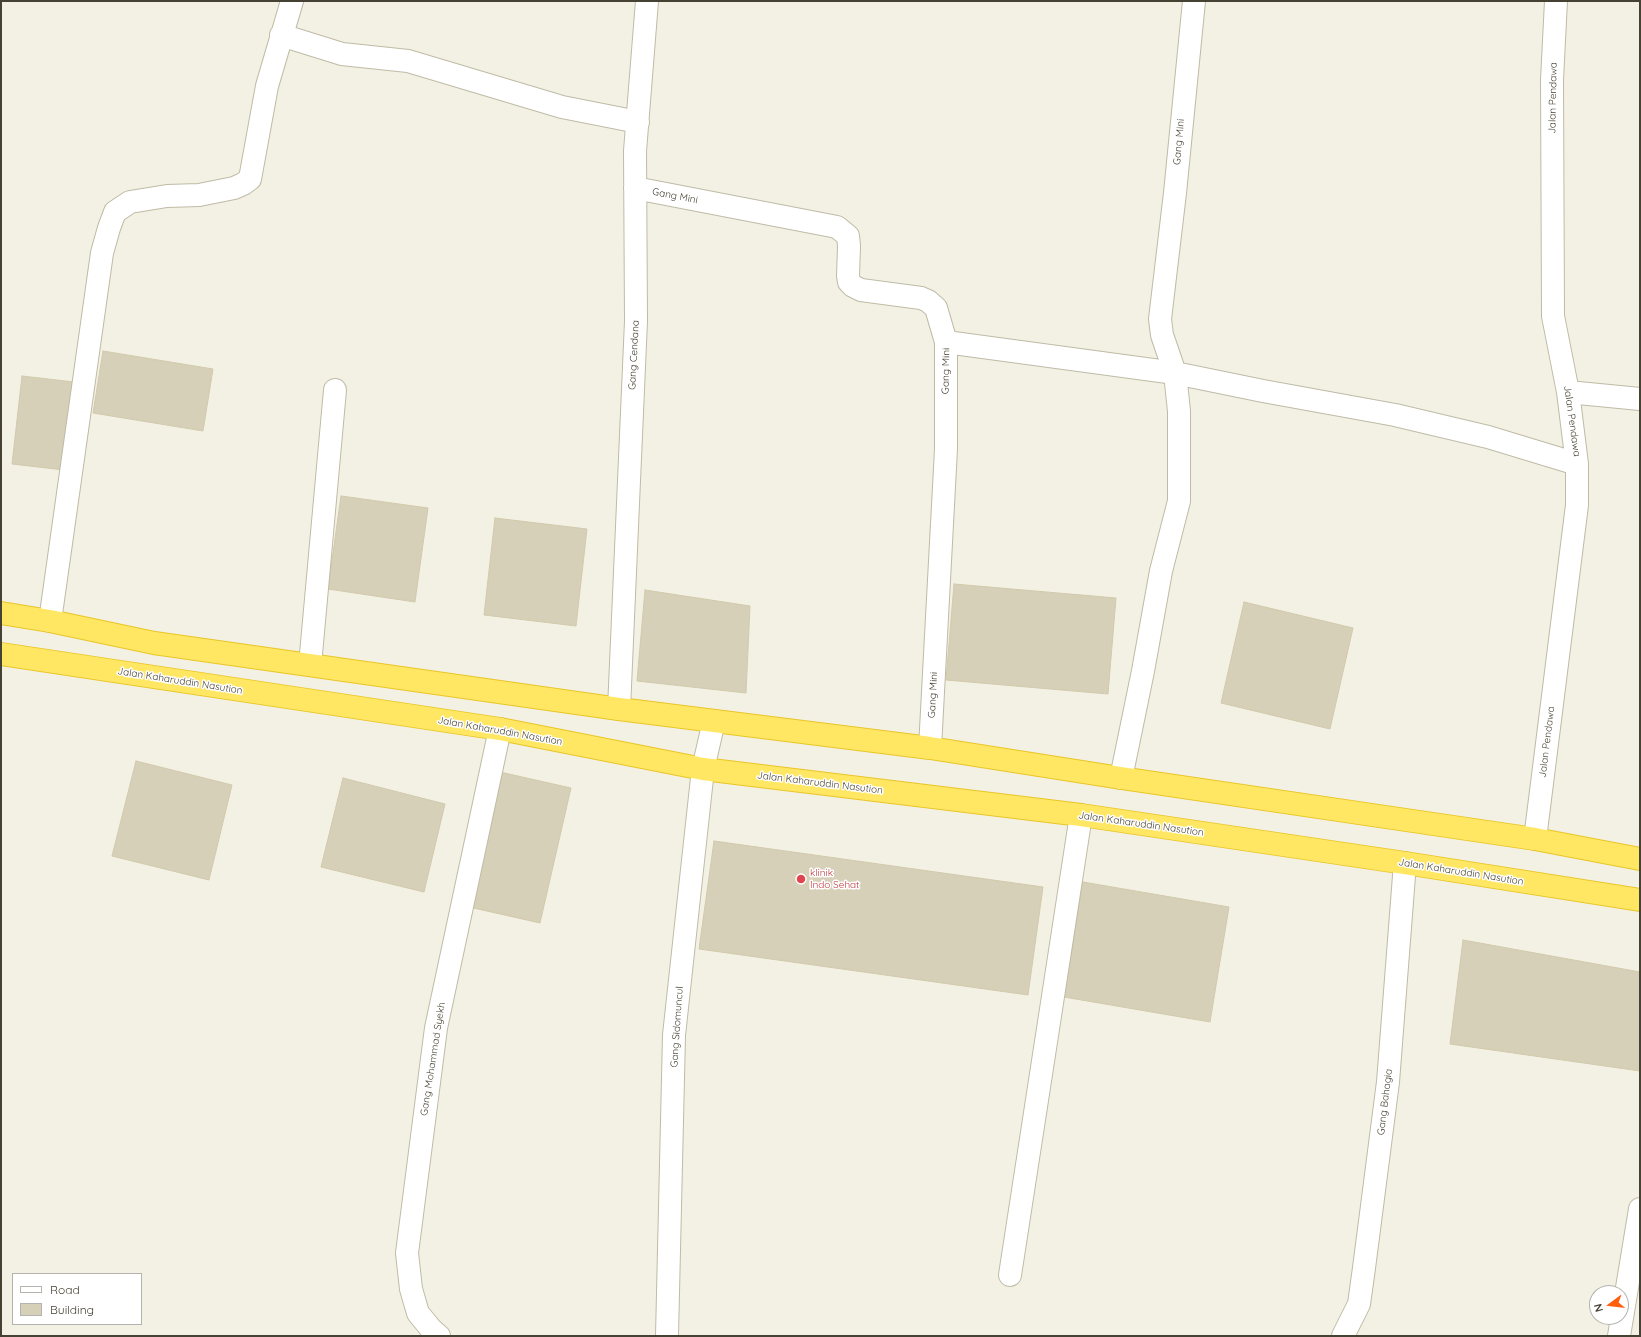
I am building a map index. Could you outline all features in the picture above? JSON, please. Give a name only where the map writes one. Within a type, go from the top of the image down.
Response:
[{"type":"highway","points":[[1,614],[50,621],[154,643],[619,710],[930,748],[1121,778],[1535,839],[1640,859]]},
{"type":"highway","name":"Jalan Kaharuddin Nasution","points":[[1,654],[500,730],[703,769],[1081,815],[1405,863],[1640,900]]},
{"type":"street","points":[[50,621],[102,253],[115,212],[130,202],[167,196],[199,195],[234,188],[250,179],[267,86],[292,1]]},
{"type":"street","name":"Gang Cendana","points":[[619,710],[636,321],[634,188],[635,151],[646,1]]},
{"type":"street","name":"Gang Mini","points":[[1121,778],[1143,671],[1161,571],[1179,502],[1179,411],[1174,373],[1162,335],[1160,319],[1194,1]]},
{"type":"street","name":"Jalan Pendawa","points":[[1535,839],[1577,505],[1578,464],[1568,392],[1553,316],[1552,80],[1556,1]]},
{"type":"street","points":[[281,36],[342,54],[408,60],[562,107],[638,122]]},
{"type":"street","name":"Gang Mini","points":[[634,188],[838,227],[848,236],[848,276],[849,282],[853,286],[861,290],[921,298],[928,301],[936,308],[946,342],[946,449],[930,748]]},
{"type":"street","points":[[946,342],[1174,373],[1395,415],[1488,437],[1578,464]]},
{"type":"street","points":[[310,665],[335,390]]},
{"type":"street","points":[[1568,392],[1640,399]]},
{"type":"street","name":"Gang Sidomuncul","points":[[667,1336],[674,1036],[703,769],[714,721]]},
{"type":"street","name":"Gang Mohammad Syekh","points":[[439,1336],[418,1313],[410,1289],[407,1253],[436,1028],[500,730]]},
{"type":"street","points":[[1010,1275],[1081,815]]},
{"type":"street","name":"Gang Bahagia","points":[[1342,1336],[1359,1304],[1364,1268],[1388,1082],[1405,863]]},
{"type":"street","points":[[1619,1336],[1640,1209]]},
{"type":"building","points":[[103,351],[213,369],[203,431],[93,413]]},
{"type":"building","points":[[22,376],[74,382],[64,470],[12,464]]},
{"type":"building","points":[[341,496],[428,508],[415,602],[328,589]]},
{"type":"building","points":[[495,518],[587,529],[576,626],[484,615]]},
{"type":"building","points":[[954,584],[1116,598],[1108,694],[946,680]]},
{"type":"building","points":[[645,590],[750,606],[746,693],[637,681]]},
{"type":"building","points":[[1244,602],[1353,628],[1330,729],[1221,703]]},
{"type":"building","points":[[136,761],[232,785],[209,880],[112,856]]},
{"type":"building","points":[[500,772],[571,788],[540,923],[469,907]]},
{"type":"building","points":[[343,778],[445,804],[424,892],[321,867]]},
{"type":"building","points":[[714,841],[1043,887],[1028,995],[699,949]]},
{"type":"building","points":[[1083,882],[1229,907],[1210,1022],[1064,997]]},
{"type":"building","points":[[1463,940],[1640,972],[1640,1071],[1450,1044]]},
{"type":"place","name":"klinik Indo Sehat","points":[[801,879]]}]
